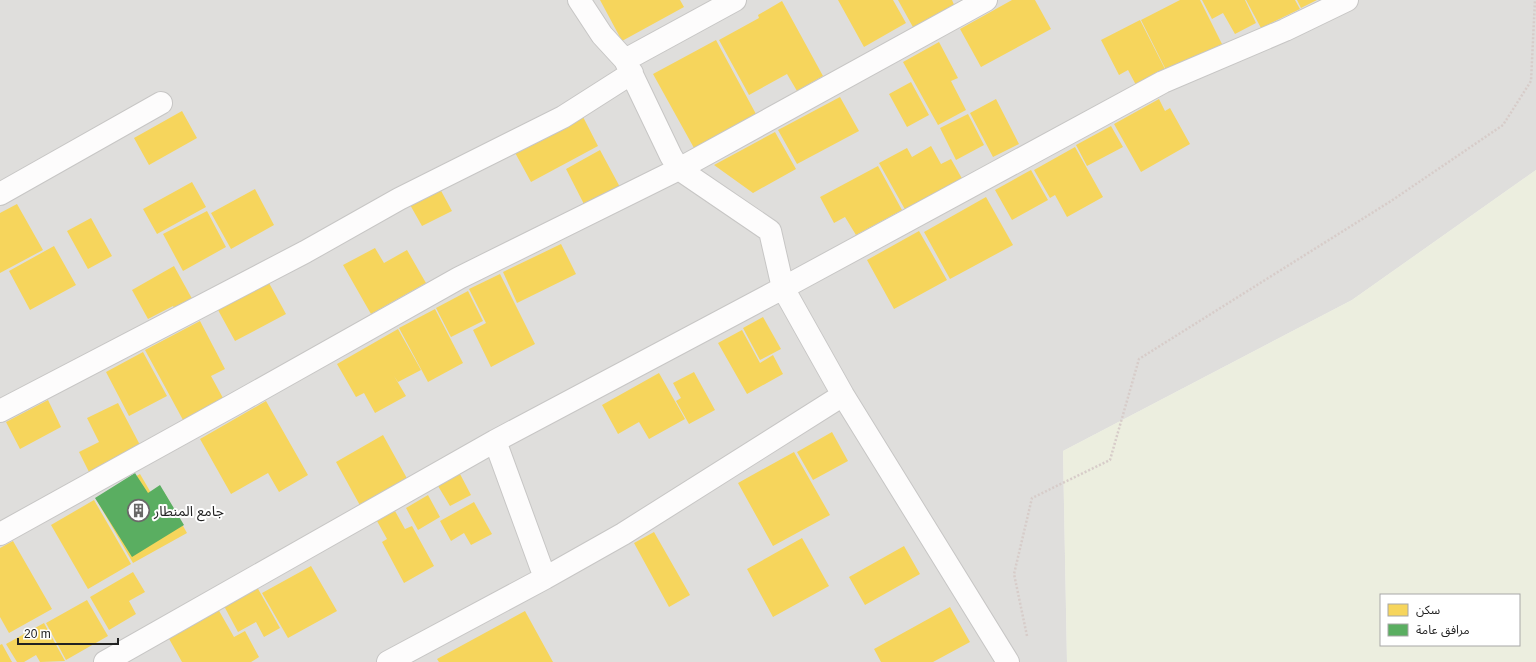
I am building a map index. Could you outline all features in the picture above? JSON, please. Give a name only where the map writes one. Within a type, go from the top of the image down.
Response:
[{"type":"street","points":[[579,0],[602,35],[628,67],[671,156],[679,169],[770,232],[783,288],[843,395],[1008,662]]},
{"type":"street","points":[[0,411],[305,252],[399,199],[563,117],[628,67],[735,0]]},
{"type":"street","points":[[0,534],[459,278],[679,169],[986,0]]},
{"type":"street","points":[[105,662],[495,441],[783,288],[1163,82],[1285,30],[1347,0]]},
{"type":"street","points":[[0,194],[161,103]]},
{"type":"street","points":[[388,662],[546,578],[623,534],[843,395]]},
{"type":"street","points":[[495,441],[546,578]]},
{"type":"path","points":[[1028,640],[1014,574],[1032,498],[1110,460],[1138,359],[1392,201],[1503,125],[1531,82],[1535,0]]},
{"type":"shaded area","points":[[0,0],[1536,0],[1536,170],[1352,300],[1063,451],[1067,662],[0,662]]},
{"type":"shaded area","points":[[1536,170],[1536,662],[1067,662],[1063,451],[1352,300]]},
{"type":"building: سكن","points":[[600,0],[680,0],[684,7],[622,41]]},
{"type":"building: سكن","points":[[838,0],[893,0],[906,23],[864,47]]},
{"type":"building: سكن","points":[[898,0],[952,0],[955,7],[914,29]]},
{"type":"building: سكن","points":[[1012,0],[1035,0],[1051,29],[981,67],[960,29]]},
{"type":"building: سكن","points":[[1180,0],[1200,0],[1222,44],[1167,72],[1141,20]]},
{"type":"building: سكن","points":[[1202,0],[1245,0],[1256,23],[1235,34],[1223,13],[1212,19]]},
{"type":"building: سكن","points":[[1246,0],[1295,0],[1300,9],[1261,28]]},
{"type":"building: سكن","points":[[1297,0],[1317,0],[1301,8]]},
{"type":"building: سكن","points":[[782,1],[823,76],[797,91],[787,74],[749,95],[719,40],[759,18],[758,15]]},
{"type":"building: سكن","points":[[1140,20],[1166,71],[1136,85],[1128,70],[1119,75],[1101,40]]},
{"type":"building: سكن","points":[[716,40],[756,114],[694,148],[653,74]]},
{"type":"building: سكن","points":[[939,42],[958,78],[951,81],[966,110],[938,125],[903,62]]},
{"type":"building: سكن","points":[[911,82],[929,115],[907,127],[889,94]]},
{"type":"building: سكن","points":[[840,97],[859,131],[797,164],[778,130]]},
{"type":"building: سكن","points":[[996,99],[1019,144],[993,157],[970,113]]},
{"type":"building: سكن","points":[[1159,99],[1165,111],[1170,108],[1190,144],[1141,172],[1114,124]]},
{"type":"building: سكن","points":[[182,111],[197,138],[149,165],[134,138]]},
{"type":"building: سكن","points":[[581,113],[598,146],[531,182],[513,149]]},
{"type":"building: سكن","points":[[968,114],[984,145],[956,160],[940,128]]},
{"type":"building: سكن","points":[[1111,126],[1123,147],[1087,166],[1076,145]]},
{"type":"building: سكن","points":[[775,132],[796,169],[753,193],[714,165]]},
{"type":"building: سكن","points":[[931,146],[941,164],[951,159],[964,182],[907,213],[879,163],[907,148],[912,157]]},
{"type":"building: سكن","points":[[1075,147],[1103,197],[1067,217],[1055,195],[1050,198],[1034,170]]},
{"type":"building: سكن","points":[[600,150],[621,189],[586,208],[566,169]]},
{"type":"building: سكن","points":[[878,166],[902,210],[856,235],[845,217],[834,223],[820,197]]},
{"type":"building: سكن","points":[[1031,170],[1048,200],[1012,220],[995,190]]},
{"type":"building: سكن","points":[[192,182],[206,207],[157,234],[143,209]]},
{"type":"building: سكن","points":[[439,187],[452,211],[422,226],[409,203]]},
{"type":"building: سكن","points":[[255,189],[274,225],[231,249],[211,213]]},
{"type":"building: سكن","points":[[986,197],[1013,245],[950,279],[924,232]]},
{"type":"building: سكن","points":[[17,204],[43,250],[0,273],[0,213]]},
{"type":"building: سكن","points":[[207,211],[226,247],[183,271],[163,234]]},
{"type":"building: سكن","points":[[91,218],[112,256],[88,269],[67,231]]},
{"type":"building: سكن","points":[[919,231],[947,280],[894,309],[867,260]]},
{"type":"building: سكن","points":[[561,244],[576,274],[517,303],[503,272]]},
{"type":"building: سكن","points":[[54,246],[76,285],[30,310],[9,271]]},
{"type":"building: سكن","points":[[375,248],[384,263],[407,250],[426,283],[371,314],[343,265]]},
{"type":"building: سكن","points":[[174,266],[195,304],[177,313],[173,306],[148,319],[132,290]]},
{"type":"building: سكن","points":[[500,274],[535,344],[491,367],[473,330],[486,323],[469,289]]},
{"type":"building: سكن","points":[[269,283],[286,314],[235,341],[218,310]]},
{"type":"building: سكن","points":[[468,291],[483,321],[451,337],[436,308]]},
{"type":"building: سكن","points":[[435,309],[463,363],[428,382],[399,328]]},
{"type":"building: سكن","points":[[763,317],[781,349],[760,360],[743,328]]},
{"type":"building: سكن","points":[[200,321],[225,369],[211,376],[223,398],[183,420],[145,350]]},
{"type":"building: سكن","points":[[398,329],[421,370],[398,382],[394,376],[406,396],[375,413],[364,393],[356,397],[337,364]]},
{"type":"building: سكن","points":[[742,330],[760,363],[773,355],[783,374],[747,394],[718,343]]},
{"type":"building: سكن","points":[[143,352],[167,396],[129,416],[106,372]]},
{"type":"building: سكن","points":[[694,372],[715,410],[689,424],[676,401],[681,398],[673,383]]},
{"type":"building: سكن","points":[[659,373],[685,419],[649,439],[639,422],[618,434],[602,405]]},
{"type":"building: سكن","points":[[48,400],[61,427],[20,449],[6,422]]},
{"type":"building: سكن","points":[[266,401],[308,475],[279,492],[268,473],[231,494],[200,439]]},
{"type":"building: سكن","points":[[118,403],[140,445],[89,472],[79,452],[99,442],[87,418]]},
{"type":"building: سكن","points":[[832,432],[848,461],[813,480],[797,452]]},
{"type":"building: سكن","points":[[383,435],[409,482],[362,509],[336,462]]},
{"type":"building: سكن","points":[[794,452],[830,515],[773,546],[738,483]]},
{"type":"building: سكن","name":"جامع المنطار","points":[[140,474],[154,498],[164,492],[187,533],[133,563],[96,499]]},
{"type":"building: سكن","points":[[460,474],[471,495],[450,506],[438,486]]},
{"type":"building: سكن","points":[[428,495],[440,517],[418,530],[406,508]]},
{"type":"building: سكن","points":[[94,500],[131,564],[88,589],[51,525]]},
{"type":"building: سكن","points":[[474,502],[492,534],[471,545],[464,533],[451,541],[440,521]]},
{"type":"building: سكن","points":[[395,511],[405,529],[412,526],[434,566],[404,583],[382,542],[387,539],[377,521]]},
{"type":"building: سكن","points":[[654,532],[690,595],[669,607],[634,543]]},
{"type":"building: سكن","points":[[802,538],[829,586],[773,617],[747,569]]},
{"type":"building: سكن","points":[[13,541],[52,609],[9,633],[0,617],[0,548]]},
{"type":"building: سكن","points":[[904,546],[920,574],[865,605],[849,577]]},
{"type":"building: سكن","points":[[311,566],[337,611],[288,638],[262,593]]},
{"type":"building: سكن","points":[[133,572],[145,592],[129,601],[136,614],[109,630],[90,597]]},
{"type":"building: سكن","points":[[257,587],[280,628],[264,637],[256,622],[238,632],[224,606]]},
{"type":"building: سكن","points":[[87,600],[108,636],[66,660],[46,623]]},
{"type":"building: سكن","points":[[950,607],[970,642],[933,662],[881,662],[874,649]]},
{"type":"building: سكن","points":[[218,609],[234,637],[245,631],[259,657],[251,662],[182,662],[168,637]]},
{"type":"building: سكن","points":[[525,611],[553,662],[439,662],[437,659]]},
{"type":"building: سكن","points":[[44,623],[65,661],[40,662],[36,655],[24,662],[17,662],[6,644]]},
{"type":"building: سكن","points":[[2,644],[12,662],[0,662],[0,645]]},
{"type":"building: مرافق عامة","name":"جامع المنطار","points":[[135,473],[148,493],[160,485],[184,525],[132,557],[95,498]]},
{"type":"place","name":"جامع المنطار","points":[[139,511]]}]
